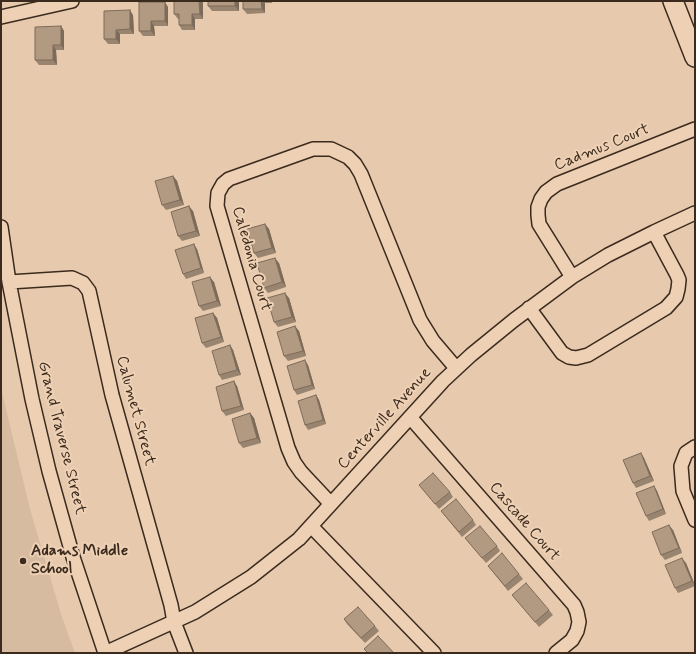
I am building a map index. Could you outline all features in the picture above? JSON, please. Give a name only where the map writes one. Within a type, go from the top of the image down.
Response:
[{"type":"street","points":[[1,17],[72,1]]},
{"type":"street","points":[[673,1],[695,57]]},
{"type":"street","name":"Cadmus Court","points":[[572,277],[539,224],[538,207],[546,192],[557,184],[695,129]]},
{"type":"street","name":"Caledonia Court","points":[[331,504],[300,472],[288,448],[217,206],[218,194],[223,184],[230,179],[312,149],[331,149],[348,157],[355,164],[361,174],[420,320],[433,341],[456,368]]},
{"type":"street","name":"Centerville Avenue","points":[[105,653],[195,612],[251,577],[299,539],[443,381],[471,355],[529,308],[572,277],[608,255],[695,213]]},
{"type":"street","name":"Grand Traverse Street","points":[[1,227],[9,282],[32,399],[49,471],[73,557],[105,653]]},
{"type":"street","points":[[529,308],[562,353],[576,358],[588,355],[666,308],[676,296],[679,280],[654,232]]},
{"type":"street","name":"Calumet Street","points":[[9,282],[72,278],[83,283],[89,291],[112,395],[171,605],[174,622],[186,653]]},
{"type":"street","name":"Cascade Court","points":[[410,417],[578,612],[579,622],[577,631],[572,640],[556,653]]},
{"type":"street","points":[[695,447],[686,453],[681,466],[683,491],[695,520]]},
{"type":"street","points":[[311,526],[434,653]]},
{"type":"shaded area","name":"Adams Middle School","points":[[1,388],[30,509],[61,614],[75,653],[1,653]]},
{"type":"building","points":[[174,1],[199,1],[200,14],[192,14],[192,25],[179,25],[179,14],[174,14]]},
{"type":"building","points":[[208,1],[235,1],[235,6],[208,6]]},
{"type":"building","points":[[243,1],[261,1],[262,9],[243,9]]},
{"type":"building","points":[[139,2],[165,2],[165,21],[151,21],[151,31],[139,31]]},
{"type":"building","points":[[130,10],[130,29],[116,30],[116,39],[104,39],[104,11]]},
{"type":"building","points":[[61,26],[61,45],[53,45],[53,60],[35,60],[35,27]]},
{"type":"building","points":[[173,176],[180,200],[162,205],[155,181]]},
{"type":"building","points":[[189,206],[196,231],[178,236],[171,212]]},
{"type":"building","points":[[265,224],[272,248],[254,253],[247,229]]},
{"type":"building","points":[[194,244],[201,268],[183,274],[175,250]]},
{"type":"building","points":[[275,258],[282,282],[264,288],[257,263]]},
{"type":"building","points":[[210,277],[217,301],[199,306],[192,282]]},
{"type":"building","points":[[285,293],[292,317],[274,322],[267,298]]},
{"type":"building","points":[[213,313],[221,337],[202,343],[195,318]]},
{"type":"building","points":[[295,326],[303,351],[284,356],[277,332]]},
{"type":"building","points":[[230,345],[237,370],[219,375],[212,351]]},
{"type":"building","points":[[305,360],[312,385],[294,390],[287,366]]},
{"type":"building","points":[[234,381],[241,406],[222,411],[216,387]]},
{"type":"building","points":[[316,395],[323,420],[305,425],[298,401]]},
{"type":"building","points":[[250,413],[257,438],[239,443],[232,419]]},
{"type":"building","points":[[641,453],[650,476],[633,483],[623,460]]},
{"type":"building","points":[[433,473],[450,492],[435,504],[419,485]]},
{"type":"building","points":[[654,486],[663,509],[646,516],[636,493]]},
{"type":"building","points":[[456,499],[473,520],[459,532],[441,511]]},
{"type":"building","points":[[669,525],[679,548],[661,555],[652,532]]},
{"type":"building","points":[[480,526],[497,546],[482,558],[465,538]]},
{"type":"building","points":[[502,553],[519,574],[505,586],[488,566]]},
{"type":"building","points":[[682,558],[692,581],[675,588],[665,565]]},
{"type":"building","points":[[526,583],[549,610],[535,622],[512,595]]},
{"type":"building","points":[[358,607],[375,626],[361,638],[344,619]]},
{"type":"building","points":[[378,636],[394,653],[368,653],[364,649]]},
{"type":"place","name":"Adams Middle School","points":[[23,561]]}]
